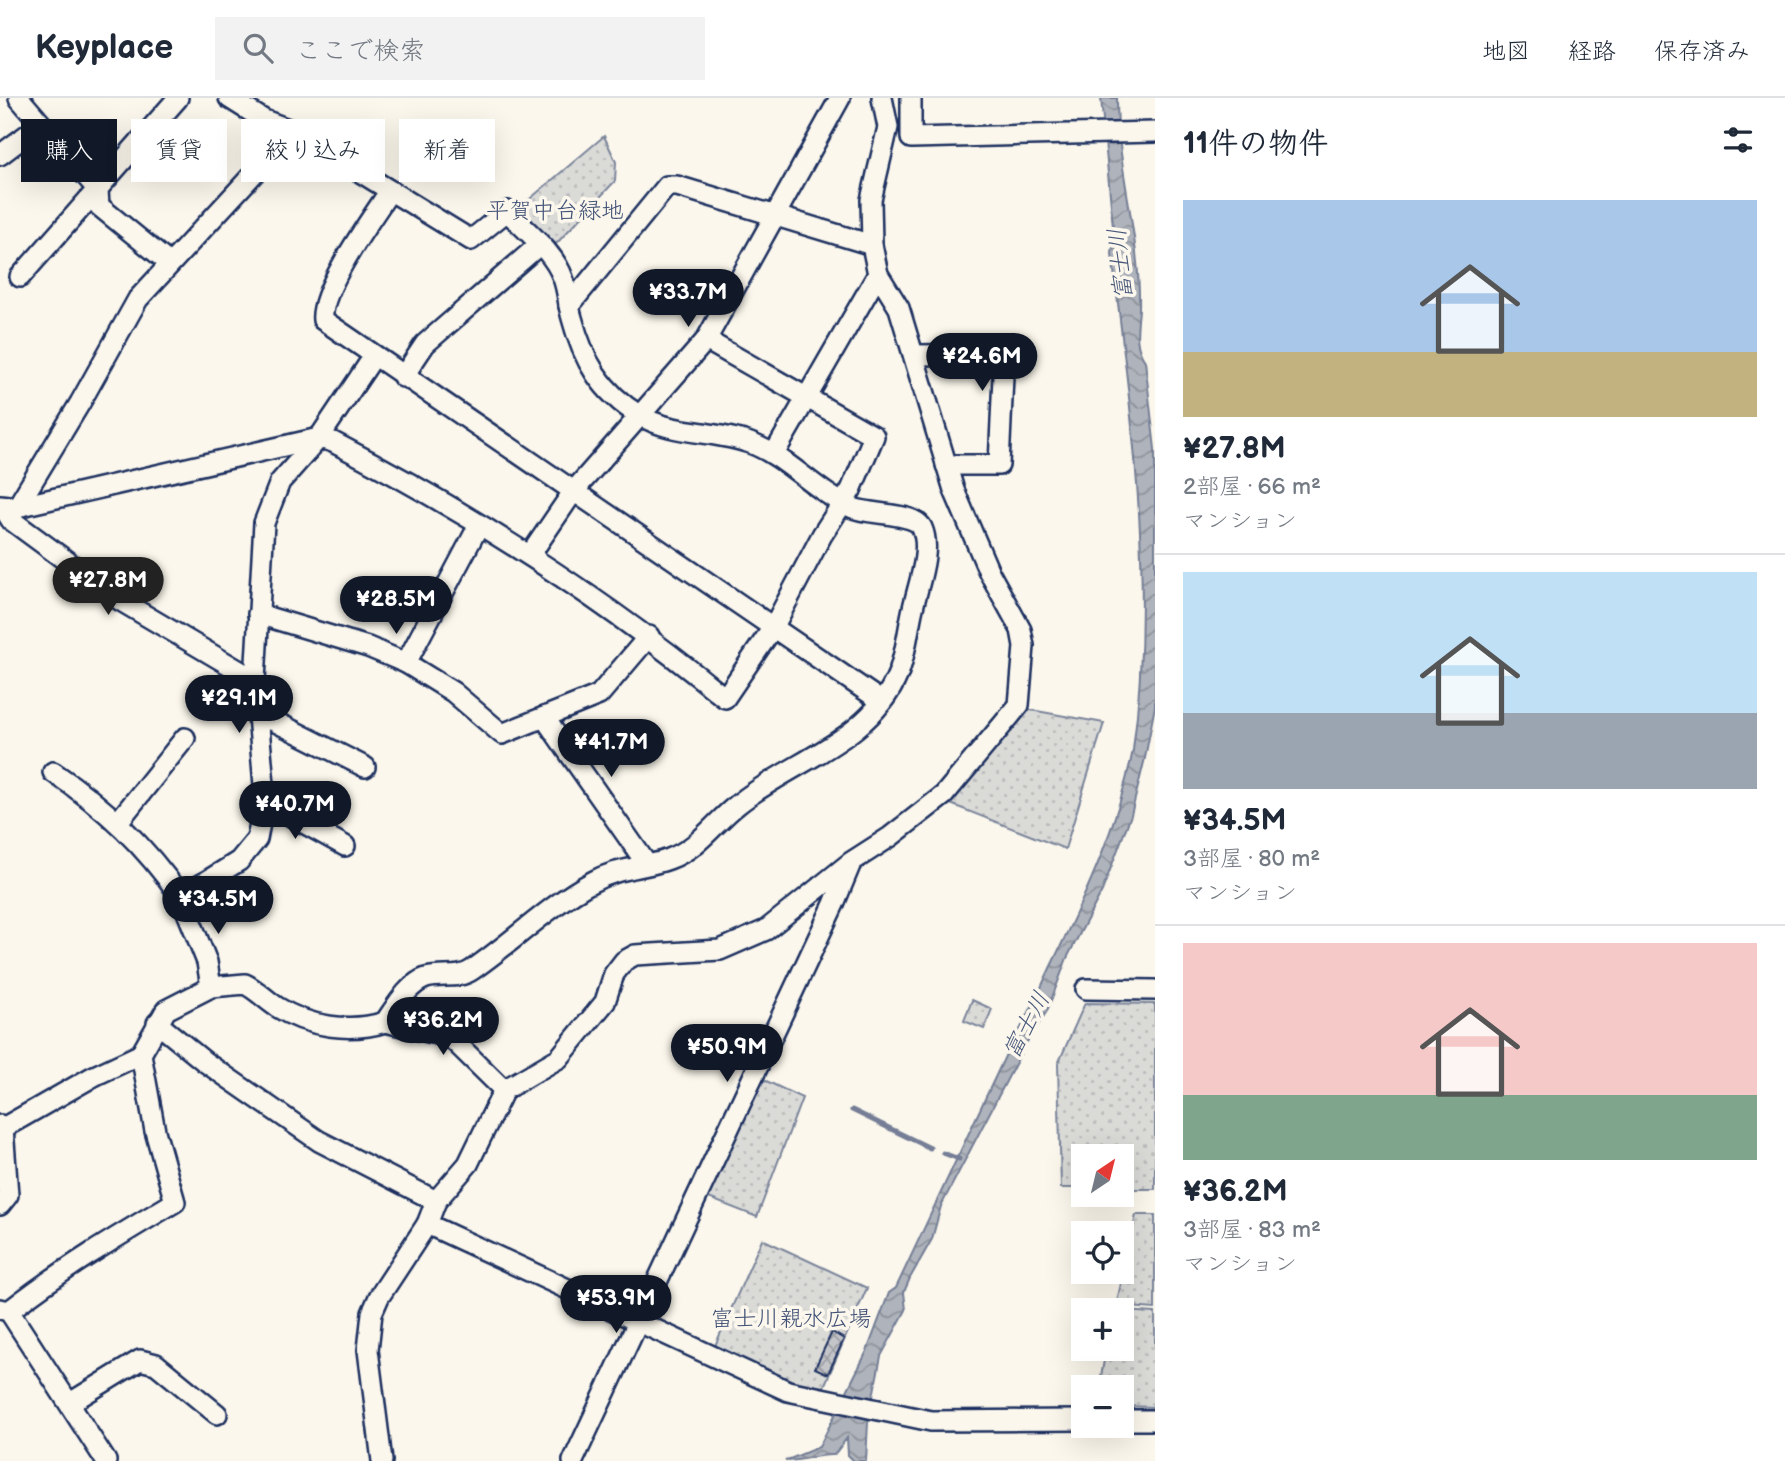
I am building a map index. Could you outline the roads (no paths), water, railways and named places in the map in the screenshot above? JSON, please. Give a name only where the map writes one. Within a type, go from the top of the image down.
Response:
[{"type":"street","points":[[19,98],[35,119]]},
{"type":"street","points":[[20,276],[178,98]]},
{"type":"street","points":[[229,98],[262,119]]},
{"type":"street","points":[[530,555],[573,492],[706,340],[840,98]]},
{"type":"street","points":[[382,1461],[369,1371],[369,1328],[379,1297],[427,1224],[436,1201],[468,1164],[504,1090],[559,1058],[605,1002],[614,974],[624,961],[635,955],[720,950],[744,942],[766,930],[851,862],[890,837],[944,794],[1019,705],[1024,646],[1021,630],[989,572],[946,466],[899,308],[878,274],[872,245],[873,187],[886,138],[882,98]]},
{"type":"street","points":[[911,98],[911,138]]},
{"type":"street","points":[[886,138],[1151,132]]},
{"type":"street","points":[[0,155],[21,139]]},
{"type":"street","points":[[91,182],[98,190],[99,206],[169,263]]},
{"type":"street","points":[[7,506],[80,403],[138,299],[245,182]]},
{"type":"street","points":[[373,182],[471,240],[507,211],[551,257],[563,278],[569,306],[597,381],[640,416],[680,429],[730,436],[774,454],[843,504],[858,510],[914,519],[922,528],[925,555],[898,674],[865,720],[831,746],[736,805],[702,841],[668,860],[615,870],[565,898],[467,974],[424,978],[406,993],[385,1022]]},
{"type":"street","points":[[569,306],[667,186],[677,186],[872,245]]},
{"type":"street","points":[[389,192],[338,273],[321,312],[323,320],[881,701]]},
{"type":"street","points":[[403,377],[425,344],[539,244]]},
{"type":"street","points":[[774,454],[804,397],[878,274]]},
{"type":"street","points":[[7,506],[319,438],[333,442],[414,484],[530,555],[649,635],[725,698],[774,626],[822,535],[843,504],[874,436],[706,340]]},
{"type":"street","points":[[915,355],[1004,354],[999,465],[946,466]]},
{"type":"street","points":[[181,897],[239,861],[257,839],[264,801],[255,680],[264,523],[280,482],[319,438],[374,356]]},
{"type":"street","points":[[7,506],[11,520],[121,601],[255,680]]},
{"type":"street","points":[[406,663],[479,525]]},
{"type":"street","points":[[258,614],[368,647],[406,663],[453,692],[502,734],[599,695],[649,635]]},
{"type":"street","points":[[258,713],[365,767]]},
{"type":"street","points":[[544,717],[646,863]]},
{"type":"street","points":[[118,822],[185,738]]},
{"type":"street","points":[[53,772],[136,838],[181,897],[207,962],[211,987]]},
{"type":"street","points":[[264,801],[345,846]]},
{"type":"street","points":[[573,1461],[851,862]]},
{"type":"street","points":[[106,1461],[70,1403],[5,1310],[119,1234],[175,1202],[155,1131],[141,1054],[166,1010],[211,987],[246,984],[277,1007],[320,1023],[352,1029],[385,1022],[450,1037],[504,1090]]},
{"type":"street","points":[[1086,989],[1155,990]]},
{"type":"street","points":[[157,1023],[205,1062],[319,1141],[436,1201]]},
{"type":"street","points":[[0,1205],[8,1195],[1,1127],[94,1076],[141,1054]]},
{"type":"street","points":[[427,1224],[759,1378],[823,1400],[932,1421],[1071,1420]]},
{"type":"street","points":[[70,1403],[140,1360],[156,1364],[217,1414]]},
{"type":"street","points":[[1134,1420],[1155,1420]]},
{"type":"water","name":"富士川","points":[[1101,98],[1117,98],[1121,151],[1139,283],[1138,342],[1145,361],[1155,449],[1155,706],[1145,758],[1131,815],[1102,891],[1067,958],[1047,1011],[1025,1045],[941,1206],[932,1239],[904,1292],[906,1310],[881,1356],[868,1422],[866,1461],[854,1461],[848,1455],[847,1438],[834,1455],[785,1461],[819,1447],[867,1351],[889,1293],[896,1288],[1077,911],[1100,859],[1127,778],[1133,750],[1139,688],[1141,564],[1133,440],[1112,254],[1114,238]]},
{"type":"waterway","points":[[852,1110],[930,1148]]},
{"type":"waterway","points":[[943,1153],[959,1159]]},
{"type":"park label","name":"平賀中台緑地","points":[[555,210]]},
{"type":"park label","name":"富士川親水広場","points":[[791,1318]]}]
